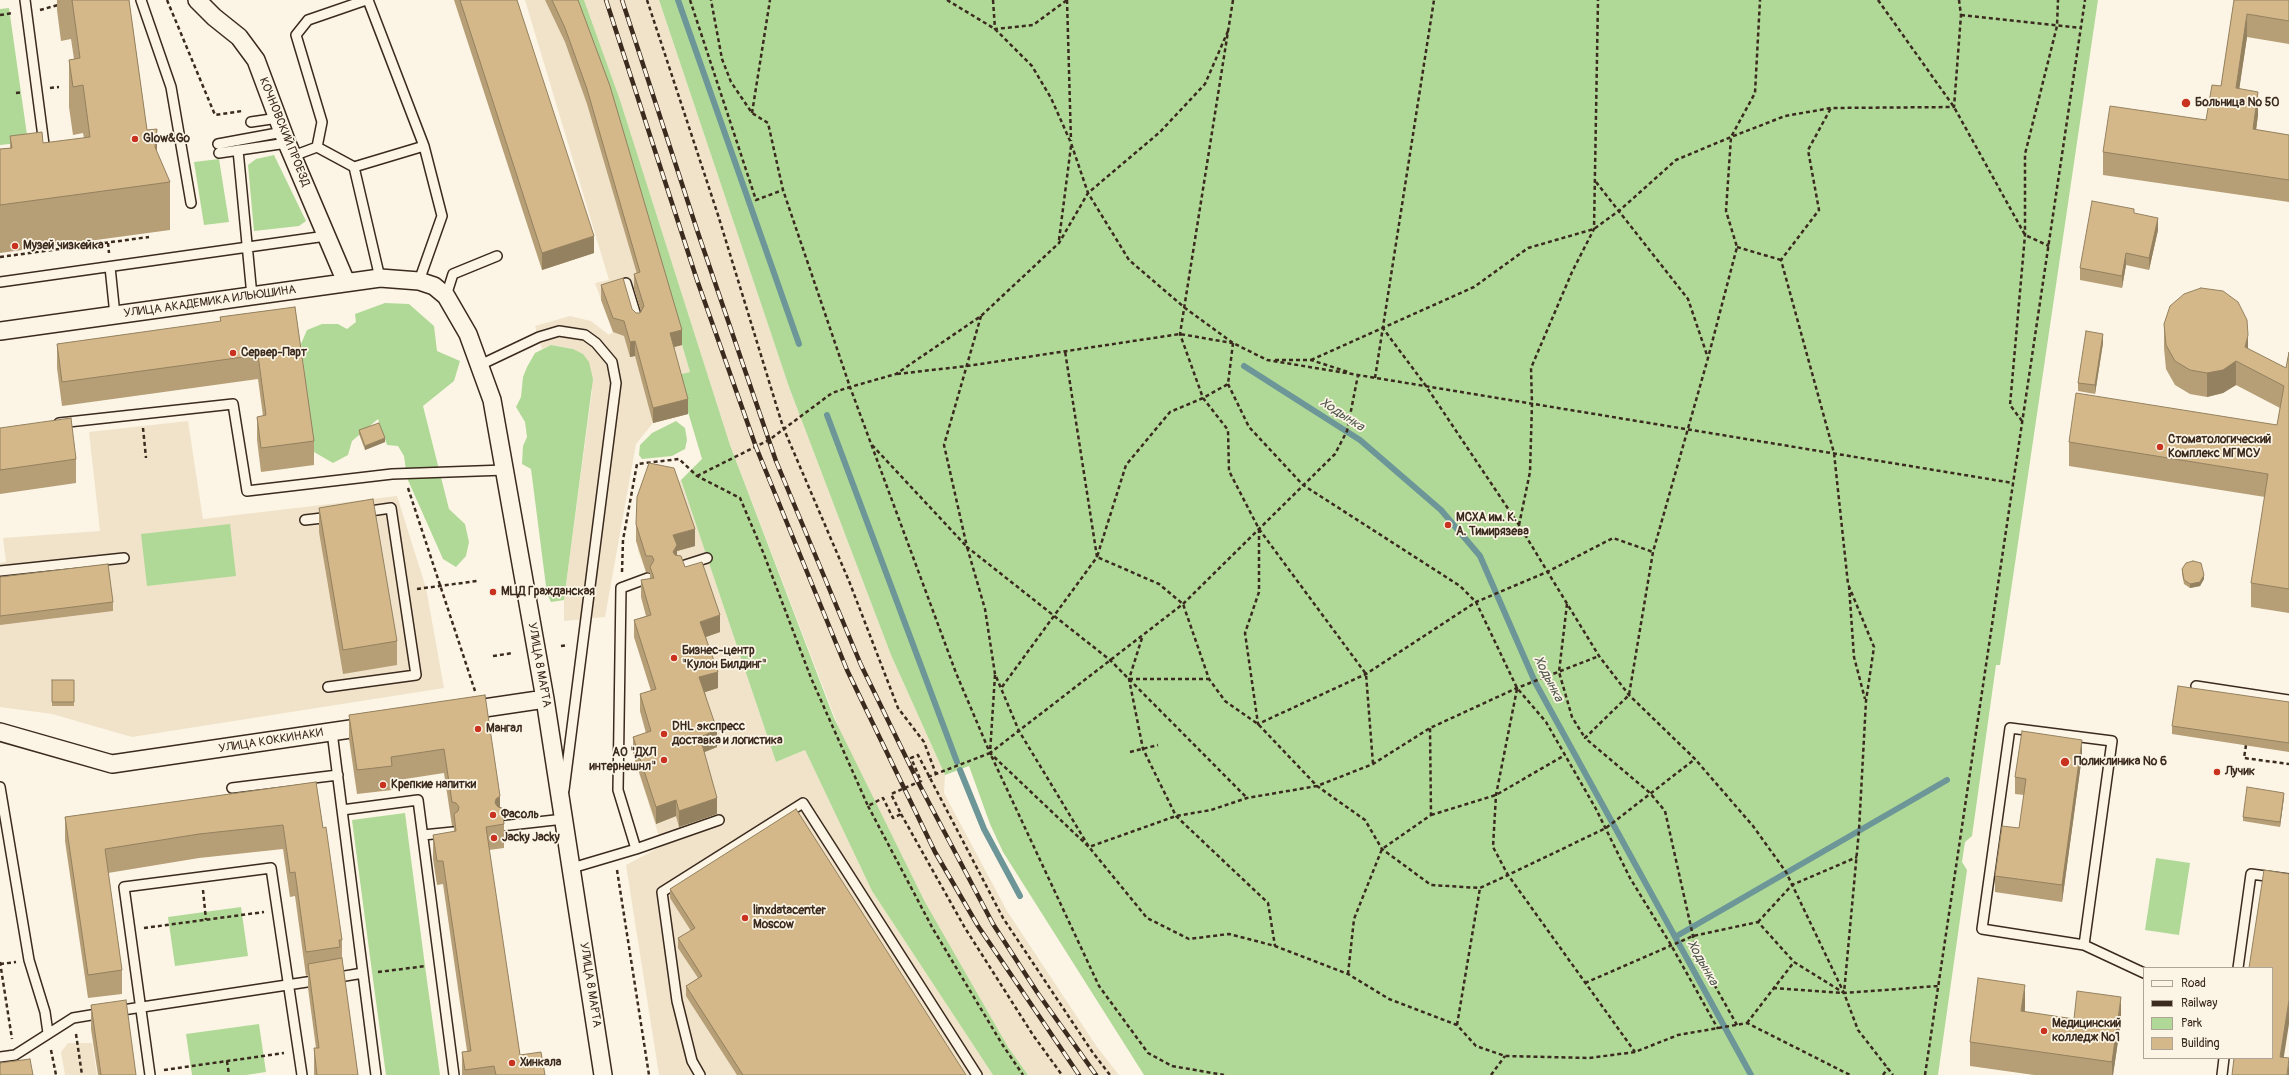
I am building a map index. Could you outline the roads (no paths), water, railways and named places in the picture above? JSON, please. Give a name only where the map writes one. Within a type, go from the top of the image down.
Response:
[{"type":"street","name":"КОЧНОВСКИЙ ПРОЕЗД","points":[[197,0],[214,17],[239,37],[256,60],[326,236],[346,282]]},
{"type":"street","name":"УЛИЦА АКАДЕМИКА ИЛЬЮШИНА","points":[[0,331],[346,282],[380,278],[419,281]]},
{"type":"street","name":"УЛИЦА 8 МАРТА","points":[[419,281],[434,286],[446,296],[468,334],[492,400],[545,699],[603,1075]]},
{"type":"street","points":[[451,713],[545,699]]},
{"type":"street","name":"УЛИЦА КОККИНАКИ","points":[[0,732],[112,764],[388,723]]},
{"type":"lane","points":[[25,0],[45,152],[30,154]]},
{"type":"lane","points":[[141,0],[172,87],[191,202]]},
{"type":"lane","points":[[317,147],[322,122],[296,35],[308,20],[367,0],[424,146],[442,216],[419,281]]},
{"type":"lane","points":[[251,122],[286,137],[317,147],[354,167],[424,146]]},
{"type":"lane","points":[[286,137],[238,150],[218,148],[286,137]]},
{"type":"lane","points":[[238,150],[252,296]]},
{"type":"lane","points":[[354,167],[380,278]]},
{"type":"lane","points":[[0,282],[326,236]]},
{"type":"lane","points":[[446,296],[453,274],[497,256]]},
{"type":"lane","points":[[110,267],[115,315]]},
{"type":"lane","points":[[626,283],[638,322]]},
{"type":"lane","points":[[480,365],[539,337],[559,331],[585,335],[596,343],[612,362],[616,383],[563,813],[501,826]]},
{"type":"lane","points":[[47,424],[233,404],[247,491],[404,474],[505,470]]},
{"type":"lane","points":[[305,520],[391,508],[416,675],[328,687]]},
{"type":"lane","points":[[0,571],[124,558]]},
{"type":"lane","points":[[679,567],[707,558]]},
{"type":"lane","points":[[636,849],[618,790],[621,588],[648,578]]},
{"type":"lane","points":[[2196,686],[2289,700]]},
{"type":"lane","points":[[2084,945],[2112,741],[2010,728],[1982,929],[2084,945],[2143,973]]},
{"type":"lane","points":[[332,732],[376,1075]]},
{"type":"lane","points":[[232,788],[338,775]]},
{"type":"lane","points":[[0,787],[30,960],[45,1012],[48,1033]]},
{"type":"lane","points":[[342,810],[418,800],[454,1075]]},
{"type":"lane","points":[[700,1075],[692,1061],[677,1001],[662,892],[803,803],[976,1075]]},
{"type":"lane","points":[[572,868],[636,849],[719,820]]},
{"type":"lane","points":[[423,835],[453,832]]},
{"type":"lane","points":[[150,1073],[124,887],[271,868],[302,1075]]},
{"type":"lane","points":[[2238,967],[2251,874],[2289,879]]},
{"type":"lane","points":[[0,1057],[15,1055],[72,1018],[363,973]]},
{"type":"lane","points":[[2222,1075],[2224,1059]]},
{"type":"waterway","points":[[678,0],[799,344]]},
{"type":"waterway","name":"Ходынка","points":[[1244,366],[1360,440],[1441,510],[1480,556],[1535,682],[1751,1075]]},
{"type":"waterway","points":[[827,415],[957,762]]},
{"type":"waterway","points":[[960,770],[984,829],[1020,896]]},
{"type":"waterway","points":[[1675,937],[1947,780]]},
{"type":"railway","points":[[606,0],[697,280],[756,447],[847,670],[935,852],[978,926],[1079,1075]]},
{"type":"railway","points":[[622,0],[698,233],[776,461],[861,665],[918,782],[993,924],[1037,992],[1096,1075]]},
{"type":"place","name":"Больница № 50","points":[[2186,103]]},
{"type":"place","name":"Glow&Go","points":[[135,139]]},
{"type":"place","name":"Музей чизкейка","points":[[15,246]]},
{"type":"place","name":"Сервер-Парт","points":[[233,353]]},
{"type":"place","name":"Стоматологический Комплекс МГМСУ","points":[[2160,447]]},
{"type":"place","name":"МСХА им. К. А. Тимирязева","points":[[1448,525]]},
{"type":"place","name":"МЦД Гражданская","points":[[493,592]]},
{"type":"place","name":"Бизнес-центр \"Кулон Билдинг\"","points":[[674,658]]},
{"type":"place","name":"Мангал","points":[[478,729]]},
{"type":"place","name":"DHL экспресс доставка и логистика","points":[[664,734]]},
{"type":"place","name":"АО \"ДХЛ интернешнл\"","points":[[664,760]]},
{"type":"place","name":"Поликлиника № 6","points":[[2065,762]]},
{"type":"place","name":"Лучик","points":[[2217,772]]},
{"type":"place","name":"Крепкие напитки","points":[[383,785]]},
{"type":"place","name":"Фасоль","points":[[493,815]]},
{"type":"place","name":"Jacky Jacky","points":[[494,838]]},
{"type":"place","name":"linxdatacenter Moscow","points":[[745,918]]},
{"type":"place","name":"Медицинский колледж №1","points":[[2044,1031]]},
{"type":"place","name":"Хинкала","points":[[512,1063]]}]
